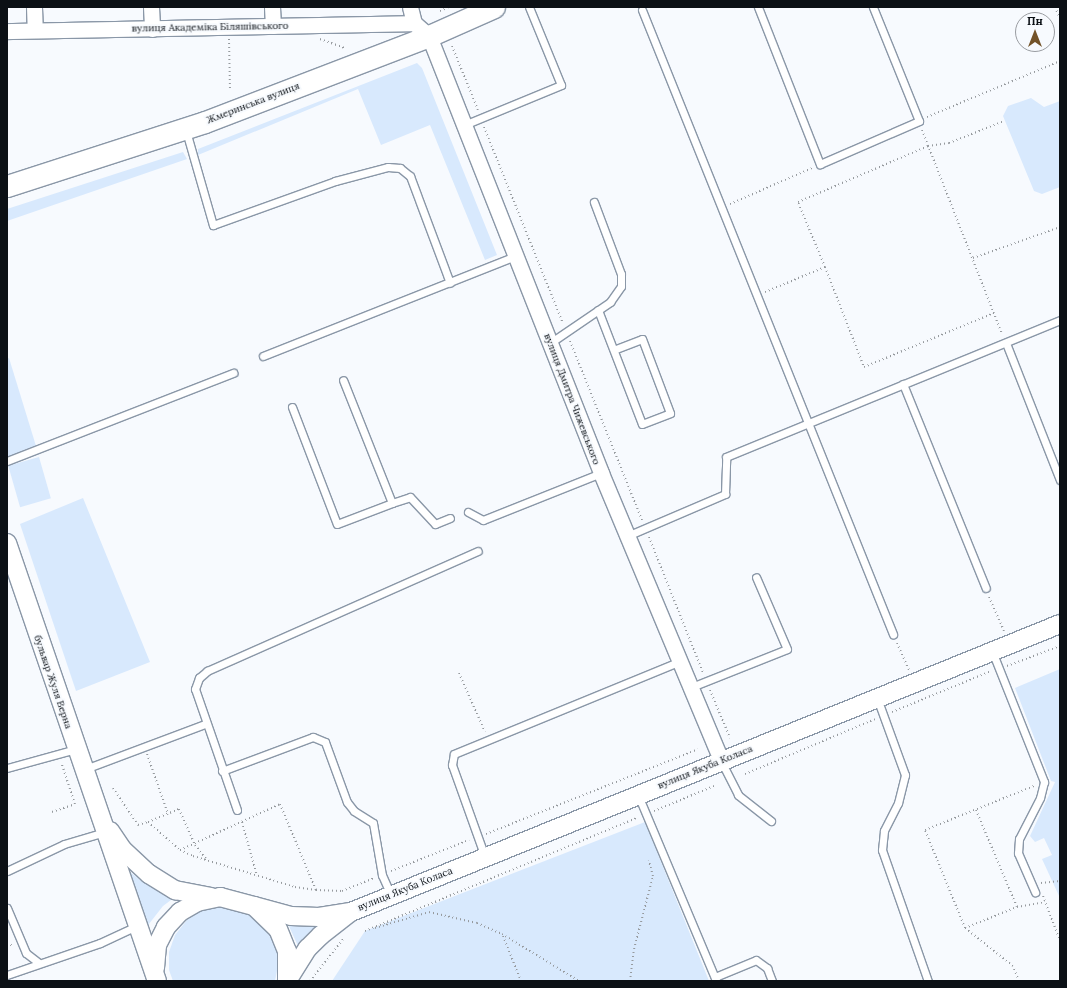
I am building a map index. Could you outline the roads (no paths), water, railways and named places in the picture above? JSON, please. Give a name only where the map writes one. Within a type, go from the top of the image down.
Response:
[{"type":"main road","name":"Жмеринська вулиця","points":[[7,186],[185,129],[421,29],[494,7]]},
{"type":"street","points":[[34,7],[35,30]]},
{"type":"street","points":[[151,7],[152,29]]},
{"type":"street","points":[[272,7],[273,26]]},
{"type":"street","name":"вулиця Дмитра Чижевського","points":[[410,7],[464,125],[601,473],[678,662],[721,760]]},
{"type":"street","name":"вулиця Академіка Біляшівського","points":[[7,31],[273,26],[421,29]]},
{"type":"street","name":"бульвар Жуля Верна","points":[[7,543],[136,926],[156,977]]},
{"type":"street","name":"вулиця Якуба Коласа","points":[[220,897],[291,916],[319,917],[351,912],[721,760],[1060,624]]},
{"type":"street","name":"бульвар Жуля Верна","points":[[103,826],[122,849],[156,878],[174,890],[220,897]]},
{"type":"street","points":[[156,977],[157,945],[166,927],[180,912],[197,902],[220,897]]},
{"type":"street","points":[[254,906],[278,929],[287,951],[287,981]]},
{"type":"street","name":"вулиця Якуба Коласа","points":[[287,981],[308,948],[321,935],[351,912]]},
{"type":"lane","points":[[464,125],[561,85],[528,7]]},
{"type":"lane","points":[[758,7],[820,164],[919,121],[873,7]]},
{"type":"lane","points":[[642,10],[893,634]]},
{"type":"lane","points":[[185,129],[213,225],[335,181],[388,167],[400,168],[410,176],[450,283]]},
{"type":"lane","points":[[550,343],[610,302],[621,286],[621,274],[594,202]]},
{"type":"lane","points":[[262,356],[516,256]]},
{"type":"lane","points":[[598,310],[642,424],[670,413],[642,339],[614,350]]},
{"type":"lane","points":[[627,536],[725,494],[726,457],[1060,320]]},
{"type":"lane","points":[[1006,343],[1060,480]]},
{"type":"lane","points":[[7,460],[233,374]]},
{"type":"lane","points":[[343,380],[392,503]]},
{"type":"lane","points":[[903,384],[986,588]]},
{"type":"lane","points":[[292,407],[338,524],[410,497],[435,524],[450,518]]},
{"type":"lane","points":[[468,512],[483,520],[601,473]]},
{"type":"lane","points":[[237,810],[205,724],[195,689],[199,678],[207,671],[478,551]]},
{"type":"lane","points":[[689,688],[787,649],[756,577]]},
{"type":"lane","points":[[992,651],[1044,782],[1040,798],[1019,839],[1018,853],[1035,892]]},
{"type":"lane","points":[[485,857],[476,837],[451,759],[454,754],[678,662]]},
{"type":"lane","points":[[877,698],[885,715],[905,775],[898,803],[884,831],[882,850],[928,981]]},
{"type":"lane","points":[[83,770],[205,724]]},
{"type":"lane","points":[[222,771],[313,737],[325,742],[347,802],[354,811],[373,823],[382,875],[391,895]]},
{"type":"lane","points":[[7,768],[76,749]]},
{"type":"lane","points":[[721,760],[738,795],[771,821]]},
{"type":"lane","points":[[638,794],[716,979],[756,960],[767,968],[772,981]]},
{"type":"lane","points":[[7,870],[103,826]]},
{"type":"lane","points":[[7,908],[26,954],[39,963]]},
{"type":"lane","points":[[7,975],[100,943],[136,926]]}]
